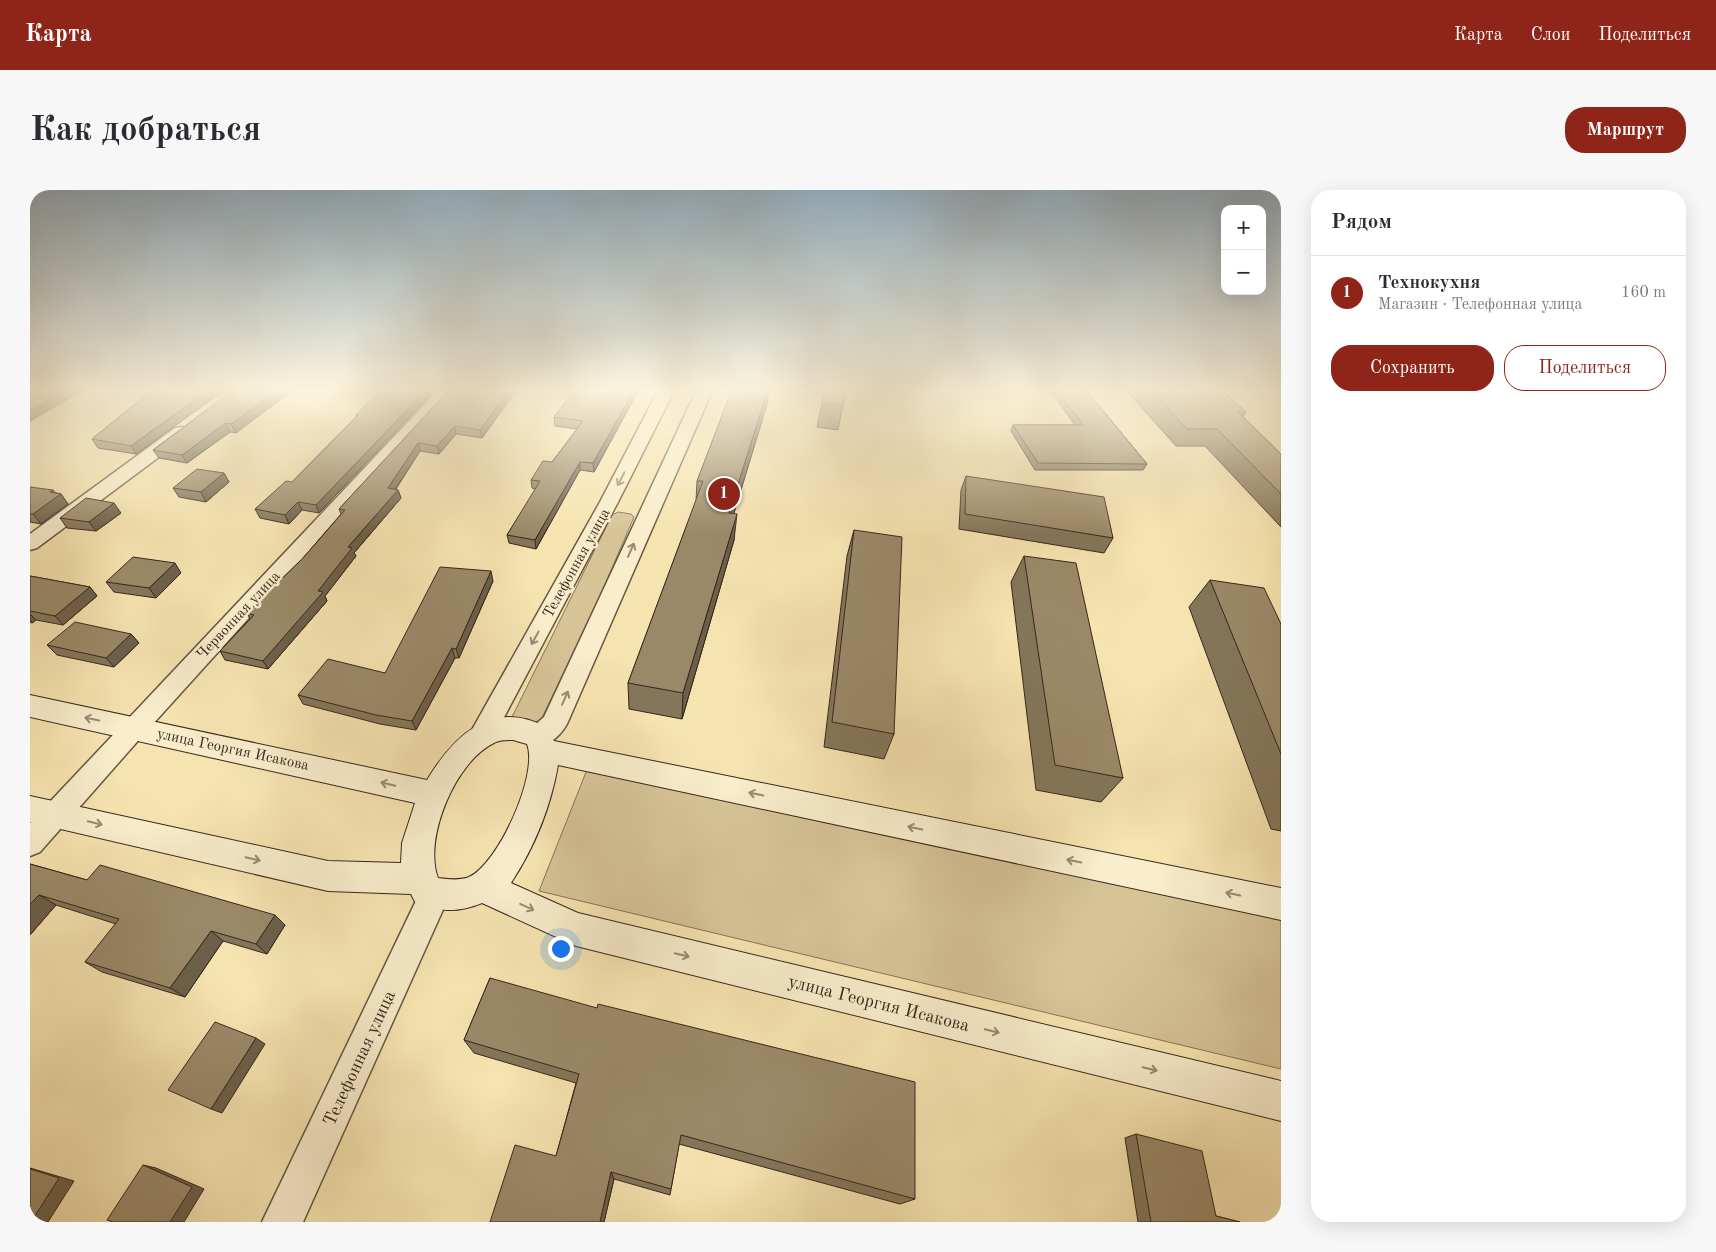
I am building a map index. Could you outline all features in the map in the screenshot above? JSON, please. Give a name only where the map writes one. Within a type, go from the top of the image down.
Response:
[{"type":"street","points":[[30,544],[175,437]]},
{"type":"street","name":"Червонная улица","points":[[30,843],[43,812],[134,728],[403,437]]},
{"type":"street","name":"Телефонная улица","points":[[482,735],[610,502],[643,437]]},
{"type":"street","points":[[43,812],[328,876],[428,886],[446,896],[469,893],[483,886],[499,873],[511,855],[527,823],[536,800],[542,774],[540,743],[554,724],[683,437]]},
{"type":"street","name":"улица Георгия Исакова","points":[[30,706],[435,795]]},
{"type":"street","points":[[428,886],[417,857],[421,832],[435,795],[453,763],[464,749],[482,735],[498,730],[513,729],[525,731],[540,743],[1281,904]]},
{"type":"street","name":"Телефонная улица","points":[[282,1222],[428,886]]},
{"type":"street","name":"улица Георгия Исакова","points":[[483,886],[576,929],[1281,1101]]},
{"type":"shaded area","points":[[618,512],[631,514],[634,517],[597,603],[540,722],[531,725],[515,722],[512,717],[612,515]]},
{"type":"shaded area","points":[[588,767],[1281,911],[1281,1069],[539,891]]},
{"type":"building","points":[[94,437],[143,437],[131,446],[92,439]]},
{"type":"building","points":[[170,437],[207,437],[182,455],[153,450]]},
{"type":"building","points":[[336,437],[381,437],[316,505],[298,502],[285,515],[255,509],[286,481],[292,482]]},
{"type":"building","points":[[405,437],[445,437],[437,446],[418,443],[388,488],[398,490],[348,547],[352,548],[318,591],[323,592],[263,661],[220,651],[254,615],[247,613],[303,558],[345,510],[339,509]]},
{"type":"building","points":[[571,437],[608,437],[593,463],[580,462],[535,540],[507,535],[540,481],[531,480],[543,461],[552,462]]},
{"type":"building","points":[[714,437],[753,437],[729,513],[737,514],[683,693],[628,683],[703,481],[697,481]]},
{"type":"building","points":[[1021,437],[1125,437],[1147,464],[1038,463]]},
{"type":"building","points":[[1225,437],[1264,437],[1281,454],[1281,494]]},
{"type":"building","points":[[197,469],[224,473],[201,492],[173,488]]},
{"type":"building","points":[[966,476],[1104,497],[1113,538],[965,514]]},
{"type":"building","points":[[30,487],[53,490],[50,492],[61,494],[33,514],[30,514]]},
{"type":"building","points":[[86,498],[114,503],[89,522],[60,518]]},
{"type":"building","points":[[854,530],[902,537],[894,734],[832,722]]},
{"type":"building","points":[[1024,556],[1076,563],[1123,778],[1055,765]]},
{"type":"building","points":[[133,557],[175,563],[149,588],[106,582]]},
{"type":"building","points":[[440,567],[491,571],[456,649],[452,648],[412,721],[376,715],[298,695],[328,659],[385,673]]},
{"type":"building","points":[[30,576],[90,587],[55,616],[30,611]]},
{"type":"building","points":[[1210,580],[1264,588],[1281,624],[1281,754]]},
{"type":"building","points":[[75,622],[131,634],[106,658],[47,645]]},
{"type":"building","points":[[30,864],[87,880],[100,865],[275,915],[256,944],[211,931],[170,988],[85,962],[119,919],[39,895],[30,904]]},
{"type":"building","points":[[490,978],[597,1008],[598,1004],[915,1082],[915,1199],[681,1135],[671,1189],[611,1172],[600,1222],[490,1222],[515,1145],[556,1156],[579,1074],[464,1040]]},
{"type":"building","points":[[215,1022],[256,1038],[211,1109],[168,1090]]},
{"type":"building","points":[[1136,1134],[1202,1151],[1216,1216],[1240,1222],[1151,1222]]},
{"type":"building","points":[[143,1165],[192,1187],[170,1222],[113,1222],[107,1220]]},
{"type":"building","points":[[30,1169],[59,1178],[31,1222],[30,1222]]},
{"type":"place","name":"Технокухня","points":[[724,494]]}]
